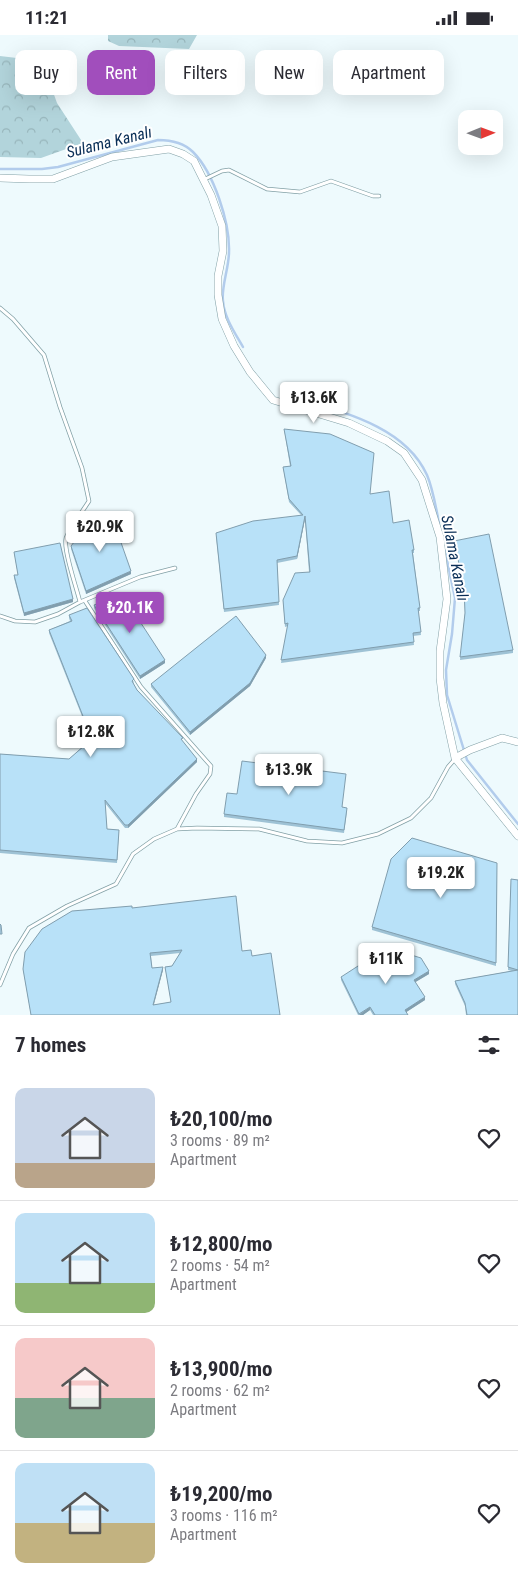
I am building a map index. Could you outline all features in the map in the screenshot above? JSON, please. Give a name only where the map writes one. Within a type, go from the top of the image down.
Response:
[{"type":"street","points":[[0,177],[53,179],[112,157],[170,149],[194,161],[222,226],[223,251],[218,276],[218,295],[222,319],[234,346],[250,372],[273,399],[349,423],[387,441],[404,453],[422,480],[440,537],[447,599],[440,651],[440,678],[443,703],[456,758],[518,836]]},
{"type":"street","points":[[456,758],[470,750],[502,738],[518,743]]},
{"type":"lane","points":[[203,180],[217,173],[229,170],[267,189],[300,191],[330,181],[373,196],[379,196]]},
{"type":"lane","points":[[0,308],[13,319],[44,355],[82,468],[89,501],[66,539],[66,550],[80,603]]},
{"type":"lane","points":[[0,616],[15,621],[35,622],[58,614],[140,577],[175,568]]},
{"type":"lane","points":[[85,601],[141,687],[212,766],[210,774],[196,794],[177,829]]},
{"type":"lane","points":[[0,985],[13,954],[29,928],[67,906],[116,884],[133,854],[154,839],[177,829],[197,828],[259,829],[307,841],[342,843],[378,834],[411,819],[432,798],[448,767],[456,758]]},
{"type":"green space","points":[[108,35],[197,35],[189,49],[119,46],[108,41]]},
{"type":"green space","points":[[0,56],[15,58],[15,95],[54,95],[57,103],[83,143],[41,158],[0,157]]},
{"type":"building","points":[[284,429],[330,434],[374,453],[370,494],[389,491],[393,523],[409,520],[414,550],[412,550],[420,608],[418,608],[421,632],[413,633],[414,642],[281,660],[288,623],[285,624],[283,600],[295,573],[310,572],[305,516],[297,556],[277,560],[279,602],[224,609],[216,533],[253,521],[303,515],[289,499],[283,467],[291,466]]},
{"type":"building","points":[[111,514],[131,571],[86,591],[71,546],[91,520]]},
{"type":"building","points":[[489,534],[513,650],[460,657],[465,613],[464,587],[454,541]]},
{"type":"building","points":[[60,543],[73,599],[24,613],[14,575],[18,575],[14,552]]},
{"type":"building","points":[[122,594],[165,660],[140,676],[94,605]]},
{"type":"building","points":[[87,608],[134,679],[132,681],[137,690],[183,738],[181,739],[197,759],[128,825],[125,825],[105,800],[107,829],[119,830],[117,860],[0,850],[0,754],[69,759],[92,739],[49,630],[72,621],[69,615]]},
{"type":"building","points":[[236,616],[266,655],[250,683],[190,732],[151,684]]},
{"type":"building","points":[[242,761],[346,774],[342,807],[347,808],[344,830],[224,814],[227,793],[237,794]]},
{"type":"building","points":[[412,838],[497,863],[496,963],[372,927],[391,859]]},
{"type":"building","points":[[511,879],[518,880],[518,970],[508,967]]},
{"type":"building","points":[[236,896],[242,951],[251,950],[252,956],[271,953],[280,1015],[31,1015],[23,969],[25,952],[42,929],[72,911],[132,906],[132,908]],"holes":[[[182,950],[172,966],[165,967],[171,1002],[153,1005],[163,967],[152,968],[150,953]]]},
{"type":"building","points":[[408,954],[421,958],[429,971],[414,980],[425,997],[405,1010],[408,1015],[375,1015],[370,1007],[359,1014],[341,977],[372,957],[390,966]]},
{"type":"building","points":[[518,970],[518,1015],[467,1015],[465,1003],[455,981]]},
{"type":"waterway","name":"Sulama Kanalı","points":[[0,169],[58,167],[158,140],[186,146],[201,161],[208,172],[224,213],[229,240],[228,264],[223,290],[224,307],[230,325],[243,347]]},
{"type":"waterway","name":"Sulama Kanalı","points":[[283,394],[364,421],[384,430],[401,442],[416,457],[427,475],[433,492],[439,523]]},
{"type":"waterway","name":"Sulama Kanalı","points":[[445,551],[455,598],[446,670],[447,695],[467,760],[518,824]]}]
